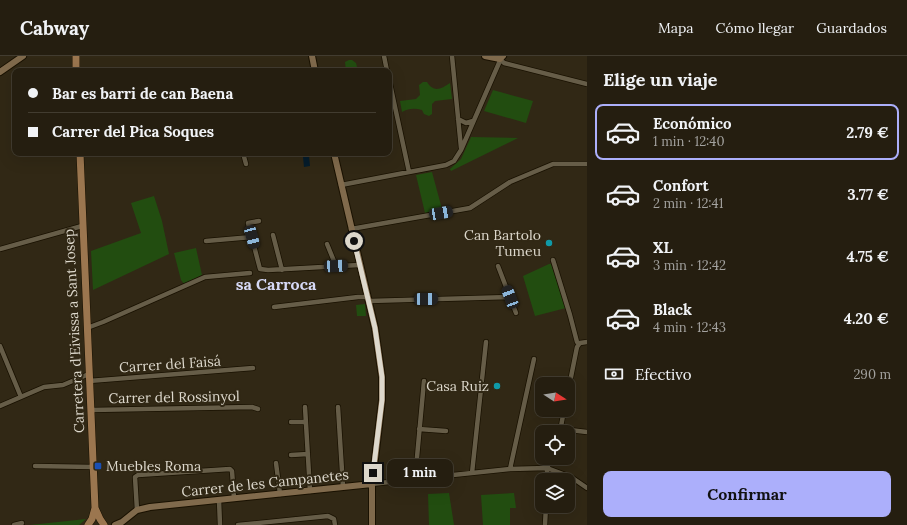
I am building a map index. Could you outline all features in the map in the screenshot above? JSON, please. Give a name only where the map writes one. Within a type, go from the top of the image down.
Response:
[{"type":"main road","points":[[76,56],[76,68]]},
{"type":"main road","name":"Carretera d'Eivissa a Sant Josep","points":[[80,156],[95,508],[89,525]]},
{"type":"main road","name":"Carretera d'Eivissa a Sant Josep","points":[[95,508],[104,525]]},
{"type":"main road","points":[[89,525],[104,525]]},
{"type":"street","points":[[0,72],[23,56]]},
{"type":"street","points":[[312,56],[314,68]]},
{"type":"street","points":[[384,56],[386,68]]},
{"type":"street","points":[[452,56],[461,150]]},
{"type":"street","points":[[485,56],[495,59],[501,57]]},
{"type":"street","points":[[501,57],[504,63],[587,84]]},
{"type":"street","points":[[341,185],[446,165],[454,161],[461,150],[501,57]]},
{"type":"street","points":[[392,94],[409,172]]},
{"type":"street","points":[[458,119],[466,124],[474,121]]},
{"type":"street","points":[[244,156],[246,164]]},
{"type":"street","points":[[335,156],[375,328],[382,377],[382,400],[372,484],[372,525]]},
{"type":"street","points":[[351,229],[470,208],[510,182],[553,164],[587,164]]},
{"type":"street","points":[[259,221],[248,223],[260,269],[282,270],[360,265]]},
{"type":"street","points":[[0,249],[82,226]]},
{"type":"street","points":[[273,235],[282,270]]},
{"type":"street","points":[[206,241],[252,237]]},
{"type":"street","points":[[327,244],[336,266]]},
{"type":"street","points":[[553,260],[577,342],[579,344],[571,377]]},
{"type":"street","points":[[498,266],[516,313]]},
{"type":"street","points":[[87,328],[205,277],[250,273]]},
{"type":"street","points":[[274,307],[358,297],[368,299],[510,297]]},
{"type":"street","points":[[472,473],[486,342]]},
{"type":"street","points":[[579,344],[587,342]]},
{"type":"street","points":[[0,346],[21,397]]},
{"type":"street","points":[[510,469],[534,359]]},
{"type":"street","name":"Carrer del Faisá","points":[[0,406],[44,387],[63,385],[89,377],[253,368]]},
{"type":"street","points":[[415,479],[424,381]]},
{"type":"street","name":"Carrer del Rossinyol","points":[[91,410],[252,407],[258,409]]},
{"type":"street","points":[[305,407],[310,491]]},
{"type":"street","points":[[338,407],[343,487]]},
{"type":"street","points":[[291,422],[306,422]]},
{"type":"street","points":[[419,429],[446,431]]},
{"type":"street","points":[[575,431],[587,432]]},
{"type":"street","points":[[291,455],[308,454]]},
{"type":"street","points":[[276,463],[280,494]]},
{"type":"street","points":[[547,473],[548,465]]},
{"type":"street","points":[[34,466],[93,466]]},
{"type":"street","points":[[547,468],[571,477],[587,488]]},
{"type":"street","name":"Carrer de les Campanetes","points":[[137,510],[234,498],[510,469],[547,468]]},
{"type":"street","points":[[115,525],[121,523],[137,510],[135,477],[138,475],[230,469],[232,471],[234,498]]},
{"type":"street","points":[[219,500],[220,525]]},
{"type":"street","points":[[545,525],[546,513]]},
{"type":"street","points":[[238,525],[328,516],[334,519],[335,525]]},
{"type":"street","points":[[14,525],[22,523]]},
{"type":"green space","points":[[352,60],[356,63],[357,68],[346,68],[345,62]]},
{"type":"green space","points":[[423,82],[427,82],[432,88],[435,89],[444,87],[450,83],[452,99],[435,101],[432,104],[432,114],[429,116],[424,114],[422,110],[417,109],[410,109],[402,112],[400,101],[416,99],[420,95],[419,85]]},
{"type":"green space","points":[[493,90],[533,101],[526,123],[484,111]]},
{"type":"green space","points":[[471,137],[518,138],[451,171],[450,169],[461,159]]},
{"type":"green space","points":[[432,172],[442,209],[425,213],[416,175]]},
{"type":"green space","points":[[154,196],[162,221],[169,254],[93,290],[91,251],[141,233],[131,203]]},
{"type":"green space","points":[[196,248],[202,275],[184,284],[181,280],[174,253]]},
{"type":"green space","points":[[551,264],[566,308],[535,316],[523,276]]},
{"type":"green space","points":[[365,304],[366,316],[357,316],[356,305]]},
{"type":"green space","points":[[449,493],[454,525],[429,525],[428,494]]},
{"type":"green space","points":[[514,493],[516,508],[510,508],[510,525],[483,525],[481,495]]},
{"type":"green space","points":[[86,519],[79,525],[30,525]]},
{"type":"water","points":[[309,156],[310,166],[304,167],[303,157]]},
{"type":"place","name":"Can Bartolo Tumeu","points":[[549,243]]},
{"type":"place","name":"Casa Ruiz","points":[[497,386]]},
{"type":"place","name":"Muebles Roma","points":[[98,466]]},
{"type":"district","name":"sa Carroca","points":[[276,284]]},
{"type":"route","points":[[354,241],[375,328],[382,377],[382,400],[373,473]]}]
